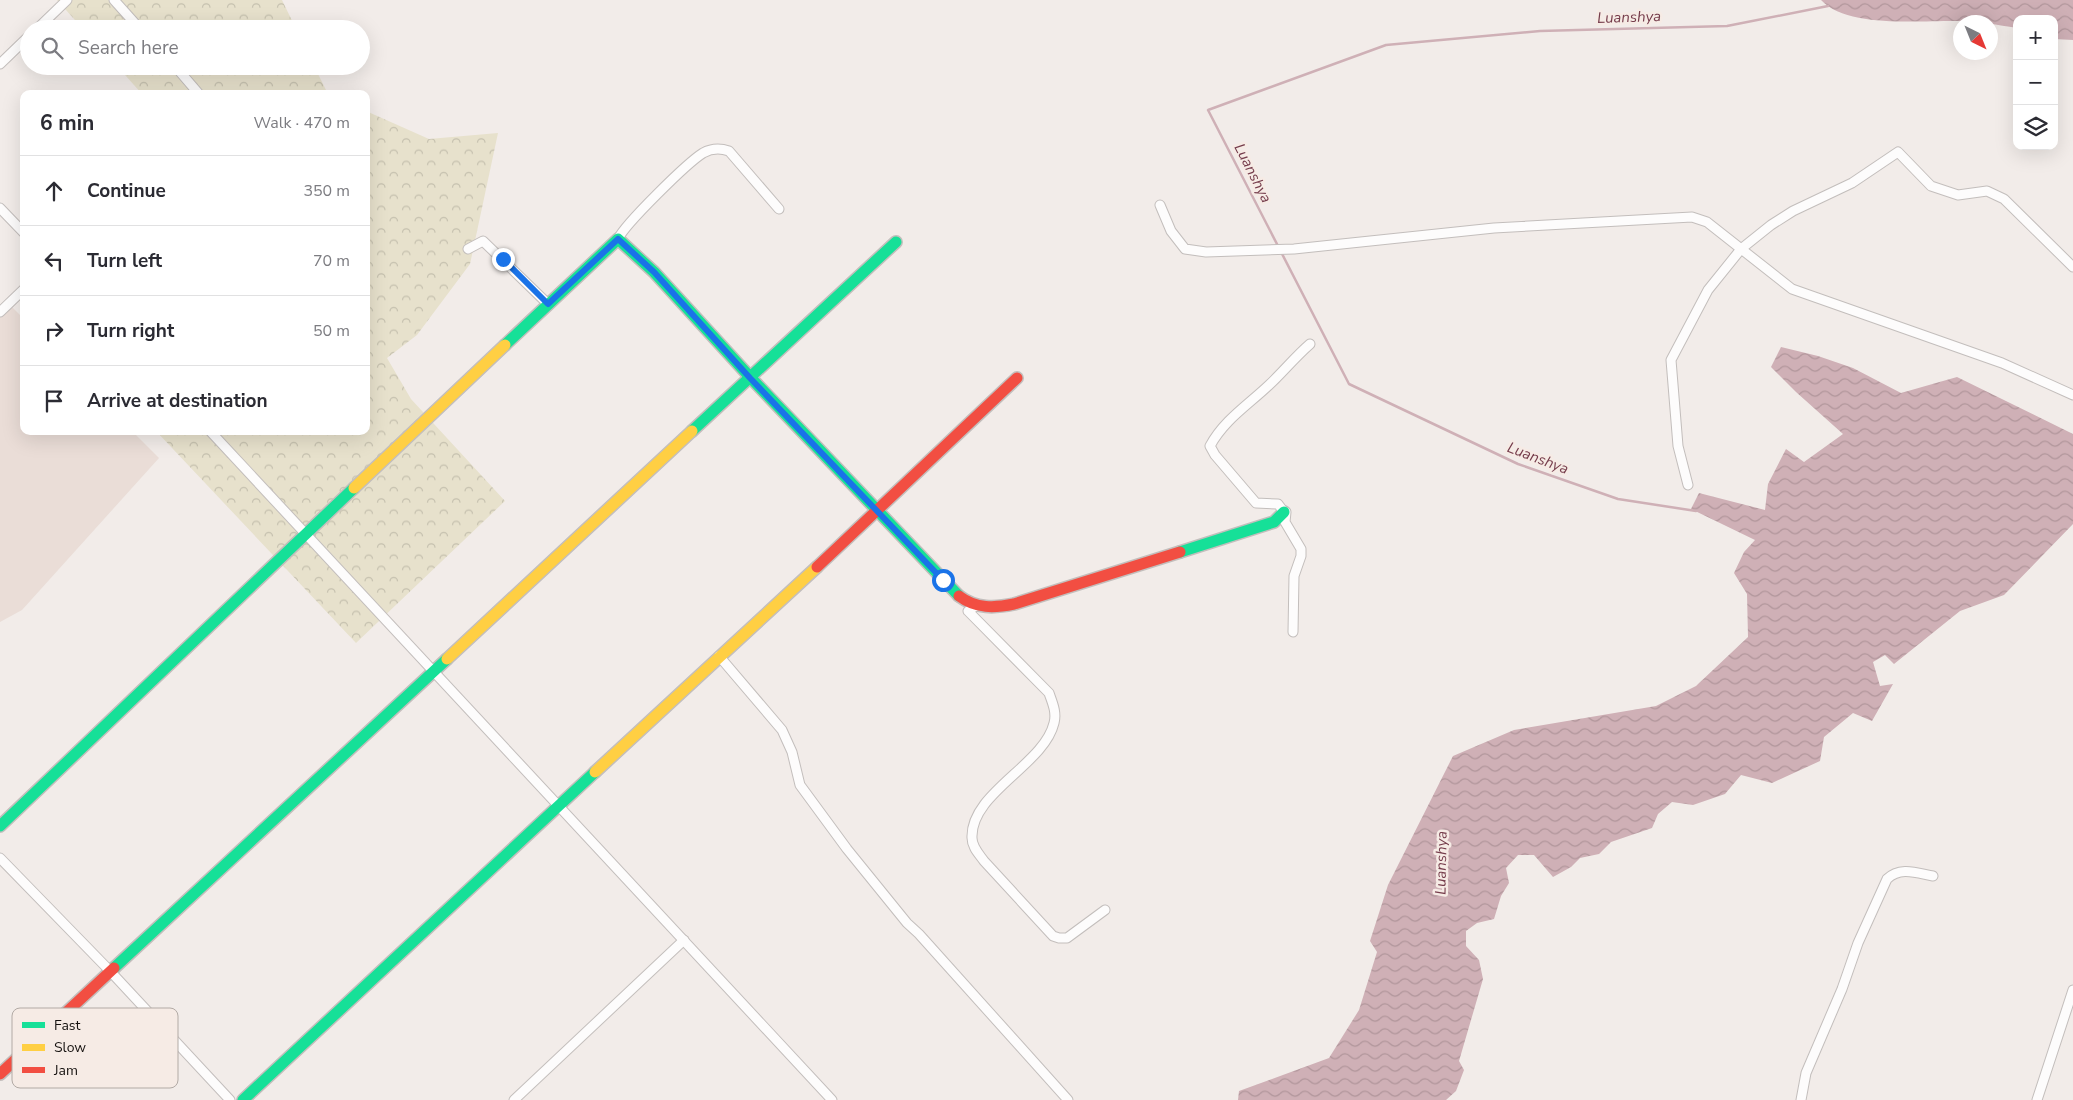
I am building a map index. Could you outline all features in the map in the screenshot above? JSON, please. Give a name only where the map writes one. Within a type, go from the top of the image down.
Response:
[{"type":"street","points":[[46,20],[67,0]]},
{"type":"street","points":[[114,0],[132,20]]},
{"type":"street","points":[[0,64],[20,45]]},
{"type":"street","points":[[182,75],[195,90]]},
{"type":"street","points":[[0,826],[305,534],[618,239],[629,224],[703,153],[720,148],[729,152],[779,208]]},
{"type":"street","points":[[1688,485],[1678,446],[1671,360],[1708,290],[1741,249],[1771,225],[1793,211],[1852,184],[1898,152],[1931,186],[1958,196],[1987,191],[2004,199],[2073,267]]},
{"type":"street","points":[[1160,205],[1181,246],[1193,252],[1294,249],[1494,228],[1692,217],[1707,222],[1792,289],[2002,363],[2073,395]]},
{"type":"street","points":[[0,208],[20,229]]},
{"type":"street","points":[[618,239],[654,272],[750,378],[943,580],[963,600],[976,606],[1009,606],[1031,600],[1269,524],[1274,522],[1284,512]]},
{"type":"street","points":[[468,249],[483,241],[548,304]]},
{"type":"street","points":[[70,1008],[896,242]]},
{"type":"street","points":[[0,312],[20,293]]},
{"type":"street","points":[[1293,632],[1294,576],[1301,556],[1301,549],[1285,522],[1286,512],[1278,504],[1256,503],[1215,455],[1210,446],[1217,434],[1235,414],[1270,384],[1310,344]]},
{"type":"street","points":[[243,1100],[878,510],[1017,378]]},
{"type":"street","points":[[214,435],[832,1100]]},
{"type":"street","points":[[976,606],[968,611],[1048,693],[1054,707],[1055,722],[1048,739],[976,813],[972,839],[975,850],[1053,936],[1067,938],[1104,910]]},
{"type":"street","points":[[719,656],[782,730],[792,752],[800,785],[847,849],[907,922],[1068,1100]]},
{"type":"street","points":[[0,858],[144,1008]]},
{"type":"street","points":[[1801,1100],[1806,1073],[1842,989],[1858,943],[1887,879],[1899,871],[1933,876]]},
{"type":"street","points":[[514,1100],[684,940]]},
{"type":"street","points":[[2036,1100],[2073,990]]},
{"type":"street","points":[[178,1044],[230,1100]]},
{"type":"street","points":[[0,1074],[12,1063]]},
{"type":"shaded area","points":[[9,304],[20,315],[20,435],[136,435],[159,458],[22,610],[0,622],[0,312]]},
{"type":"green space","points":[[57,0],[282,0],[292,20],[75,20]]},
{"type":"green space","points":[[125,75],[318,75],[326,90],[138,90]]},
{"type":"green space","points":[[370,113],[429,139],[498,133],[470,264],[417,335],[387,358],[411,399],[505,501],[356,643],[160,435],[370,435]]},
{"type":"water","points":[[1821,0],[2073,0],[2073,40],[2058,39],[2058,15],[2013,15],[2013,27],[1998,25],[1998,15],[1953,15],[1953,21],[1906,22],[1867,19],[1833,9]]},
{"type":"water","points":[[1781,347],[1818,356],[1853,368],[1901,393],[1957,377],[2073,434],[2073,524],[2004,595],[1960,611],[1894,664],[1885,655],[1873,662],[1880,686],[1893,684],[1872,721],[1853,713],[1824,737],[1820,761],[1772,783],[1741,775],[1725,794],[1693,805],[1672,802],[1658,814],[1652,828],[1611,842],[1599,854],[1580,858],[1571,867],[1553,877],[1534,855],[1518,855],[1506,868],[1509,883],[1501,896],[1494,919],[1477,923],[1466,931],[1466,946],[1479,960],[1483,979],[1459,1061],[1464,1070],[1456,1091],[1446,1100],[1238,1100],[1239,1091],[1329,1058],[1359,1010],[1377,952],[1370,941],[1388,885],[1453,756],[1514,730],[1656,706],[1696,686],[1748,637],[1747,594],[1734,573],[1744,552],[1755,540],[1691,509],[1699,493],[1765,510],[1768,484],[1786,449],[1804,462],[1843,434],[1771,367]]},
{"type":"waterway","name":"Luanshya","points":[[1696,511],[1618,499],[1518,464],[1349,384],[1208,110],[1386,45],[1540,31],[1727,26],[1828,6]]},
{"type":"traffic: fast","points":[[505,345],[618,239],[654,272],[750,377],[959,596]]},
{"type":"traffic: fast","points":[[692,431],[896,242]]},
{"type":"traffic: fast","points":[[0,826],[354,488]]},
{"type":"traffic: fast","points":[[1180,552],[1274,522],[1284,512]]},
{"type":"traffic: fast","points":[[114,968],[447,659]]},
{"type":"traffic: fast","points":[[243,1100],[595,772]]},
{"type":"traffic: slow","points":[[354,488],[505,345]]},
{"type":"traffic: slow","points":[[447,659],[692,431]]},
{"type":"traffic: slow","points":[[595,772],[817,567]]},
{"type":"traffic: jam","points":[[817,567],[1017,378]]},
{"type":"traffic: jam","points":[[959,596],[979,605],[1000,606],[1014,604],[1180,552]]},
{"type":"traffic: jam","points":[[71,1008],[114,968]]},
{"type":"traffic: jam","points":[[0,1074],[12,1063]]},
{"type":"route","points":[[503,259],[548,304],[618,239],[654,272],[750,378],[943,580]]}]
